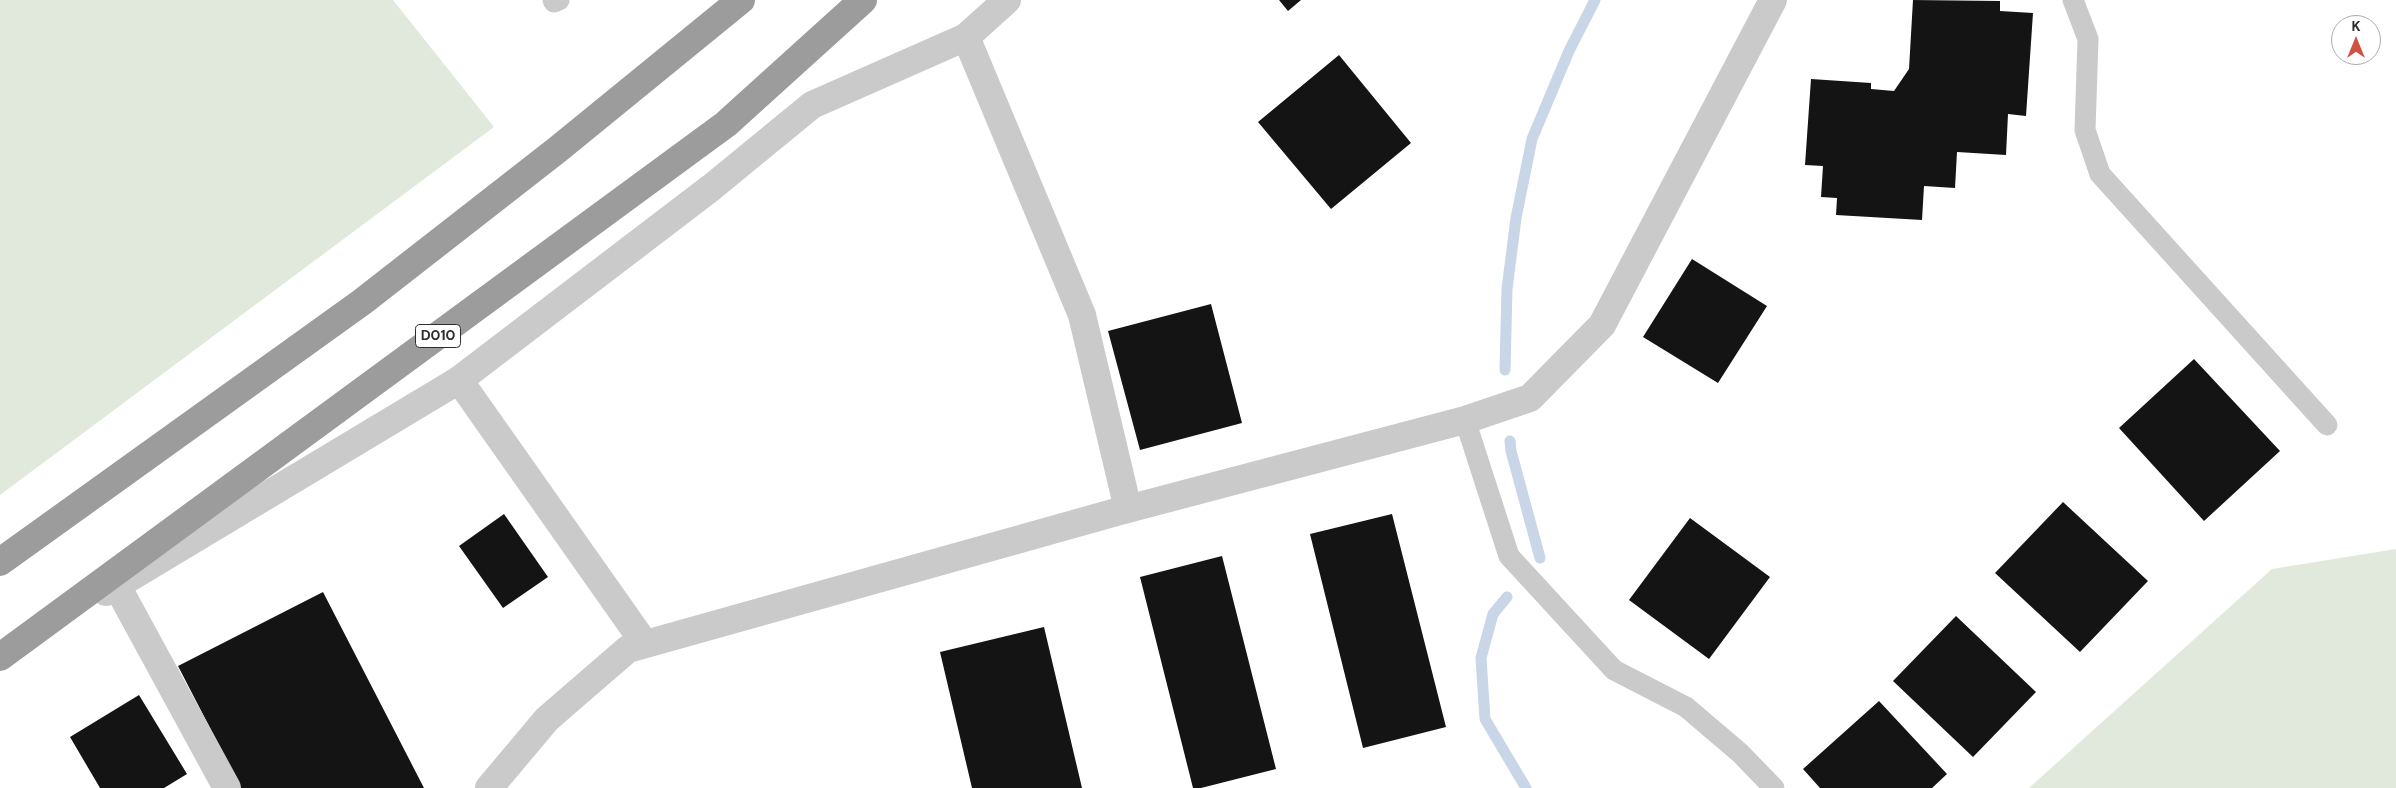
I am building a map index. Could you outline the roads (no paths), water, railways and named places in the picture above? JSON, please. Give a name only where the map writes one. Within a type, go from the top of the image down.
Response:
[{"type":"highway","points":[[0,562],[362,302],[557,150],[741,0]]},
{"type":"highway","name":"D010","points":[[0,656],[25,640],[726,124],[863,0]]},
{"type":"street","points":[[25,640],[459,380],[712,187],[812,105],[966,37],[1007,0]]},
{"type":"street","points":[[489,788],[546,719],[628,649],[1128,509],[1465,420],[1530,398],[1602,325],[1773,0]]},
{"type":"street","points":[[966,37],[1082,315],[1128,509]]},
{"type":"street","points":[[459,380],[645,644]]},
{"type":"street","points":[[116,586],[227,788]]},
{"type":"lane","points":[[553,0],[554,2],[559,0]]},
{"type":"lane","points":[[2073,0],[2088,39],[2085,130],[2100,174],[2327,425]]},
{"type":"lane","points":[[1465,420],[1509,556],[1614,670],[1686,707],[1740,753],[1774,788]]},
{"type":"waterway","points":[[1505,370],[1507,289],[1516,218],[1532,139],[1569,51],[1595,0]]},
{"type":"waterway","points":[[1510,441],[1511,451],[1540,558]]},
{"type":"waterway","points":[[1507,597],[1493,614],[1481,658],[1485,719],[1526,788]]}]
